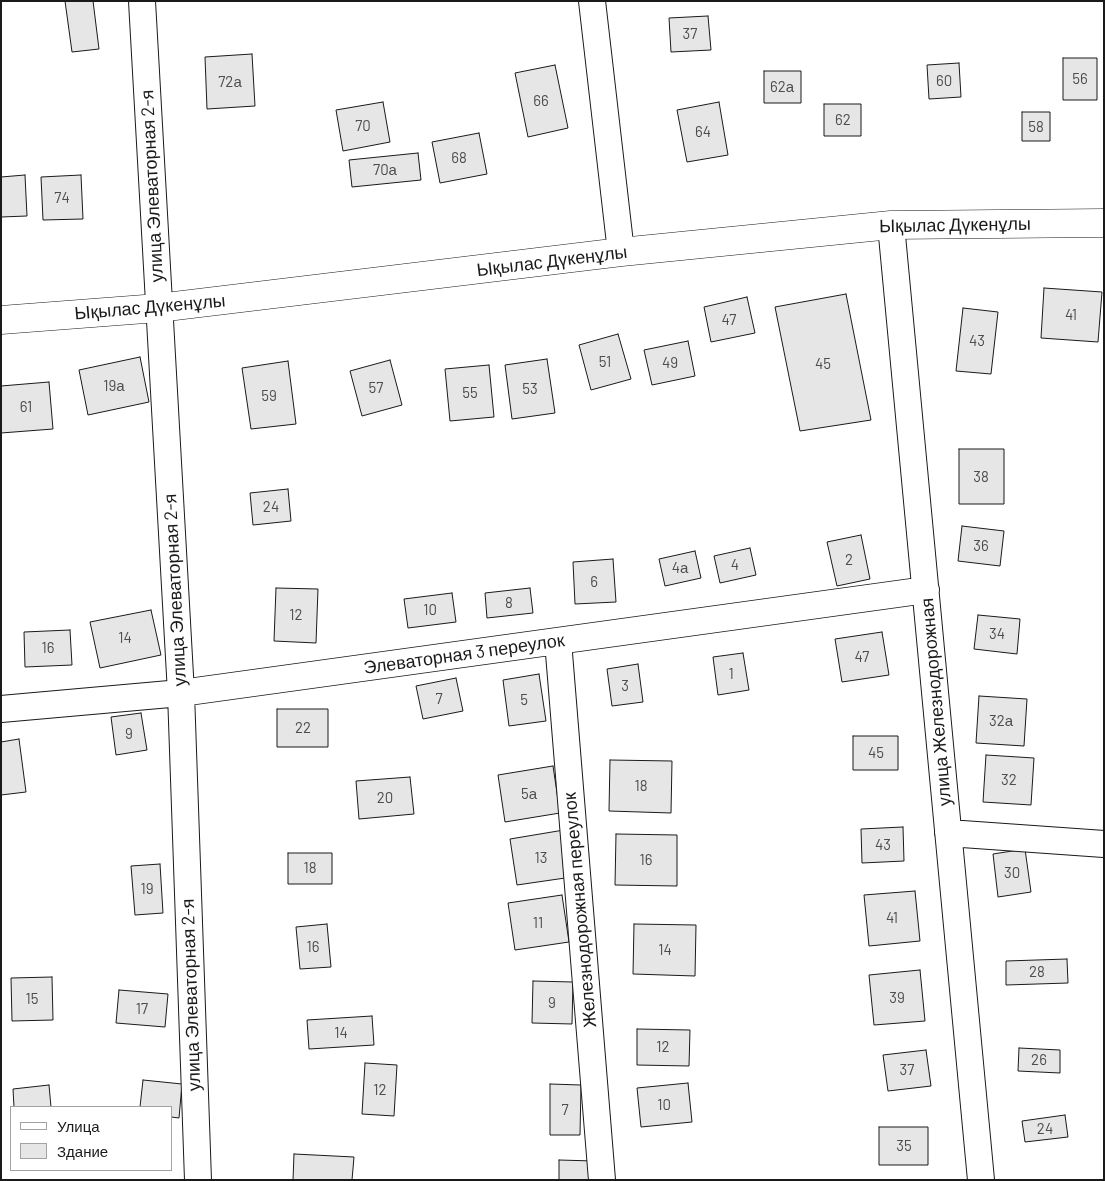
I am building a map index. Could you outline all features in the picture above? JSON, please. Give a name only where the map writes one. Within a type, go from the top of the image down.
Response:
[{"type":"street","name":"улица Элеваторная 2-я","points":[[142,1],[181,694],[198,1180]]},
{"type":"street","points":[[592,1],[621,252]]},
{"type":"street","name":"Ықылас Дүкенұлы","points":[[1,320],[158,308],[621,252],[891,225],[1104,223]]},
{"type":"street","name":"улица Железнодорожная","points":[[891,225],[981,1180]]},
{"type":"street","name":"Элеваторная 3 переулок","points":[[1,709],[181,694],[926,590]]},
{"type":"street","name":"Железнодорожная переулок","points":[[558,641],[602,1180]]},
{"type":"street","points":[[948,833],[1104,844]]},
{"type":"building","points":[[65,1],[93,1],[99,49],[72,52]]},
{"type":"building","points":[[708,16],[711,50],[671,52],[669,18]]},
{"type":"building","points":[[252,54],[255,106],[207,109],[205,57]]},
{"type":"building","points":[[1063,58],[1097,58],[1097,100],[1063,100]]},
{"type":"building","points":[[959,63],[961,97],[929,99],[927,65]]},
{"type":"building","points":[[555,65],[568,128],[528,137],[515,73]]},
{"type":"building","points":[[764,71],[801,71],[801,103],[764,103]]},
{"type":"building","points":[[383,102],[390,142],[343,151],[336,110]]},
{"type":"building","points":[[719,102],[728,155],[687,162],[677,110]]},
{"type":"building","points":[[824,104],[861,104],[861,136],[824,136]]},
{"type":"building","points":[[1022,112],[1050,112],[1050,141],[1022,141]]},
{"type":"building","points":[[479,133],[487,174],[440,183],[432,142]]},
{"type":"building","points":[[418,153],[421,180],[352,187],[349,160]]},
{"type":"building","points":[[25,175],[27,216],[1,217],[1,177]]},
{"type":"building","points":[[81,175],[83,219],[43,220],[41,177]]},
{"type":"building","points":[[1044,288],[1102,292],[1098,342],[1041,338]]},
{"type":"building","points":[[846,294],[871,420],[800,431],[775,307]]},
{"type":"building","points":[[747,297],[755,333],[711,342],[704,307]]},
{"type":"building","points":[[963,308],[998,312],[991,374],[956,371]]},
{"type":"building","points":[[618,334],[631,379],[591,390],[579,345]]},
{"type":"building","points":[[688,341],[695,376],[652,385],[644,350]]},
{"type":"building","points":[[140,357],[149,402],[88,415],[79,370]]},
{"type":"building","points":[[547,359],[555,413],[512,419],[505,365]]},
{"type":"building","points":[[390,360],[402,405],[362,416],[350,371]]},
{"type":"building","points":[[288,361],[296,424],[251,429],[242,368]]},
{"type":"building","points":[[489,365],[494,417],[450,421],[445,369]]},
{"type":"building","points":[[49,382],[53,429],[1,433],[1,386]]},
{"type":"building","points":[[959,449],[1004,449],[1004,504],[959,504]]},
{"type":"building","points":[[288,489],[291,521],[253,525],[250,493]]},
{"type":"building","points":[[962,526],[1004,531],[1000,566],[958,561]]},
{"type":"building","points":[[861,535],[870,579],[837,586],[827,542]]},
{"type":"building","points":[[750,548],[756,575],[720,583],[714,556]]},
{"type":"building","points":[[695,551],[701,578],[665,586],[659,559]]},
{"type":"building","points":[[613,559],[616,602],[575,604],[573,562]]},
{"type":"building","points":[[276,588],[318,589],[316,643],[274,641]]},
{"type":"building","points":[[530,588],[533,613],[487,618],[485,593]]},
{"type":"building","points":[[452,593],[456,622],[408,628],[404,599]]},
{"type":"building","points":[[151,610],[161,655],[100,668],[90,622]]},
{"type":"building","points":[[978,615],[1020,619],[1017,654],[974,649]]},
{"type":"building","points":[[70,630],[72,665],[25,667],[24,632]]},
{"type":"building","points":[[882,632],[889,675],[842,682],[835,639]]},
{"type":"building","points":[[743,653],[749,690],[718,695],[713,657]]},
{"type":"building","points":[[638,664],[643,702],[612,706],[607,669]]},
{"type":"building","points":[[539,674],[546,721],[509,726],[503,680]]},
{"type":"building","points":[[456,678],[463,711],[423,719],[416,686]]},
{"type":"building","points":[[979,696],[1027,699],[1024,746],[976,743]]},
{"type":"building","points":[[277,709],[328,709],[328,747],[277,747]]},
{"type":"building","points":[[141,713],[147,750],[116,755],[111,717]]},
{"type":"building","points":[[853,736],[898,736],[898,770],[853,770]]},
{"type":"building","points":[[19,739],[26,792],[1,795],[1,742]]},
{"type":"building","points":[[986,755],[1034,758],[1031,805],[983,802]]},
{"type":"building","points":[[610,760],[672,761],[671,813],[609,811]]},
{"type":"building","points":[[553,766],[560,813],[505,822],[498,775]]},
{"type":"building","points":[[410,777],[414,814],[359,819],[356,781]]},
{"type":"building","points":[[903,827],[904,861],[862,863],[861,829]]},
{"type":"building","points":[[564,830],[572,877],[517,885],[510,839]]},
{"type":"building","points":[[616,834],[677,835],[677,886],[615,885]]},
{"type":"building","points":[[1025,849],[1031,892],[998,897],[993,854]]},
{"type":"building","points":[[288,853],[332,853],[332,884],[288,884]]},
{"type":"building","points":[[160,864],[163,913],[135,915],[131,866]]},
{"type":"building","points":[[915,891],[920,941],[869,946],[864,895]]},
{"type":"building","points":[[562,895],[569,942],[515,950],[508,903]]},
{"type":"building","points":[[327,924],[331,967],[300,969],[296,927]]},
{"type":"building","points":[[634,924],[696,925],[695,976],[633,974]]},
{"type":"building","points":[[1067,959],[1068,983],[1006,985],[1006,961]]},
{"type":"building","points":[[920,970],[925,1021],[874,1025],[869,975]]},
{"type":"building","points":[[52,977],[53,1020],[12,1021],[11,978]]},
{"type":"building","points":[[533,981],[573,982],[572,1024],[532,1023]]},
{"type":"building","points":[[119,990],[168,994],[165,1027],[116,1023]]},
{"type":"building","points":[[372,1016],[374,1045],[309,1049],[307,1020]]},
{"type":"building","points":[[637,1029],[690,1030],[689,1066],[637,1065]]},
{"type":"building","points":[[1019,1048],[1060,1050],[1060,1073],[1018,1071]]},
{"type":"building","points":[[926,1050],[931,1086],[888,1091],[883,1055]]},
{"type":"building","points":[[365,1063],[397,1065],[394,1116],[362,1114]]},
{"type":"building","points":[[143,1080],[182,1084],[179,1118],[172,1117],[172,1106],[140,1106]]},
{"type":"building","points":[[688,1083],[692,1122],[641,1127],[637,1088]]},
{"type":"building","points":[[550,1084],[581,1085],[580,1135],[550,1135]]},
{"type":"building","points":[[49,1085],[51,1106],[14,1106],[13,1089]]},
{"type":"building","points":[[1065,1115],[1068,1137],[1025,1142],[1022,1121]]},
{"type":"building","points":[[879,1127],[928,1127],[928,1165],[879,1165]]},
{"type":"building","points":[[294,1154],[354,1157],[352,1180],[293,1180]]},
{"type":"building","points":[[559,1160],[594,1161],[594,1180],[559,1180]]}]
